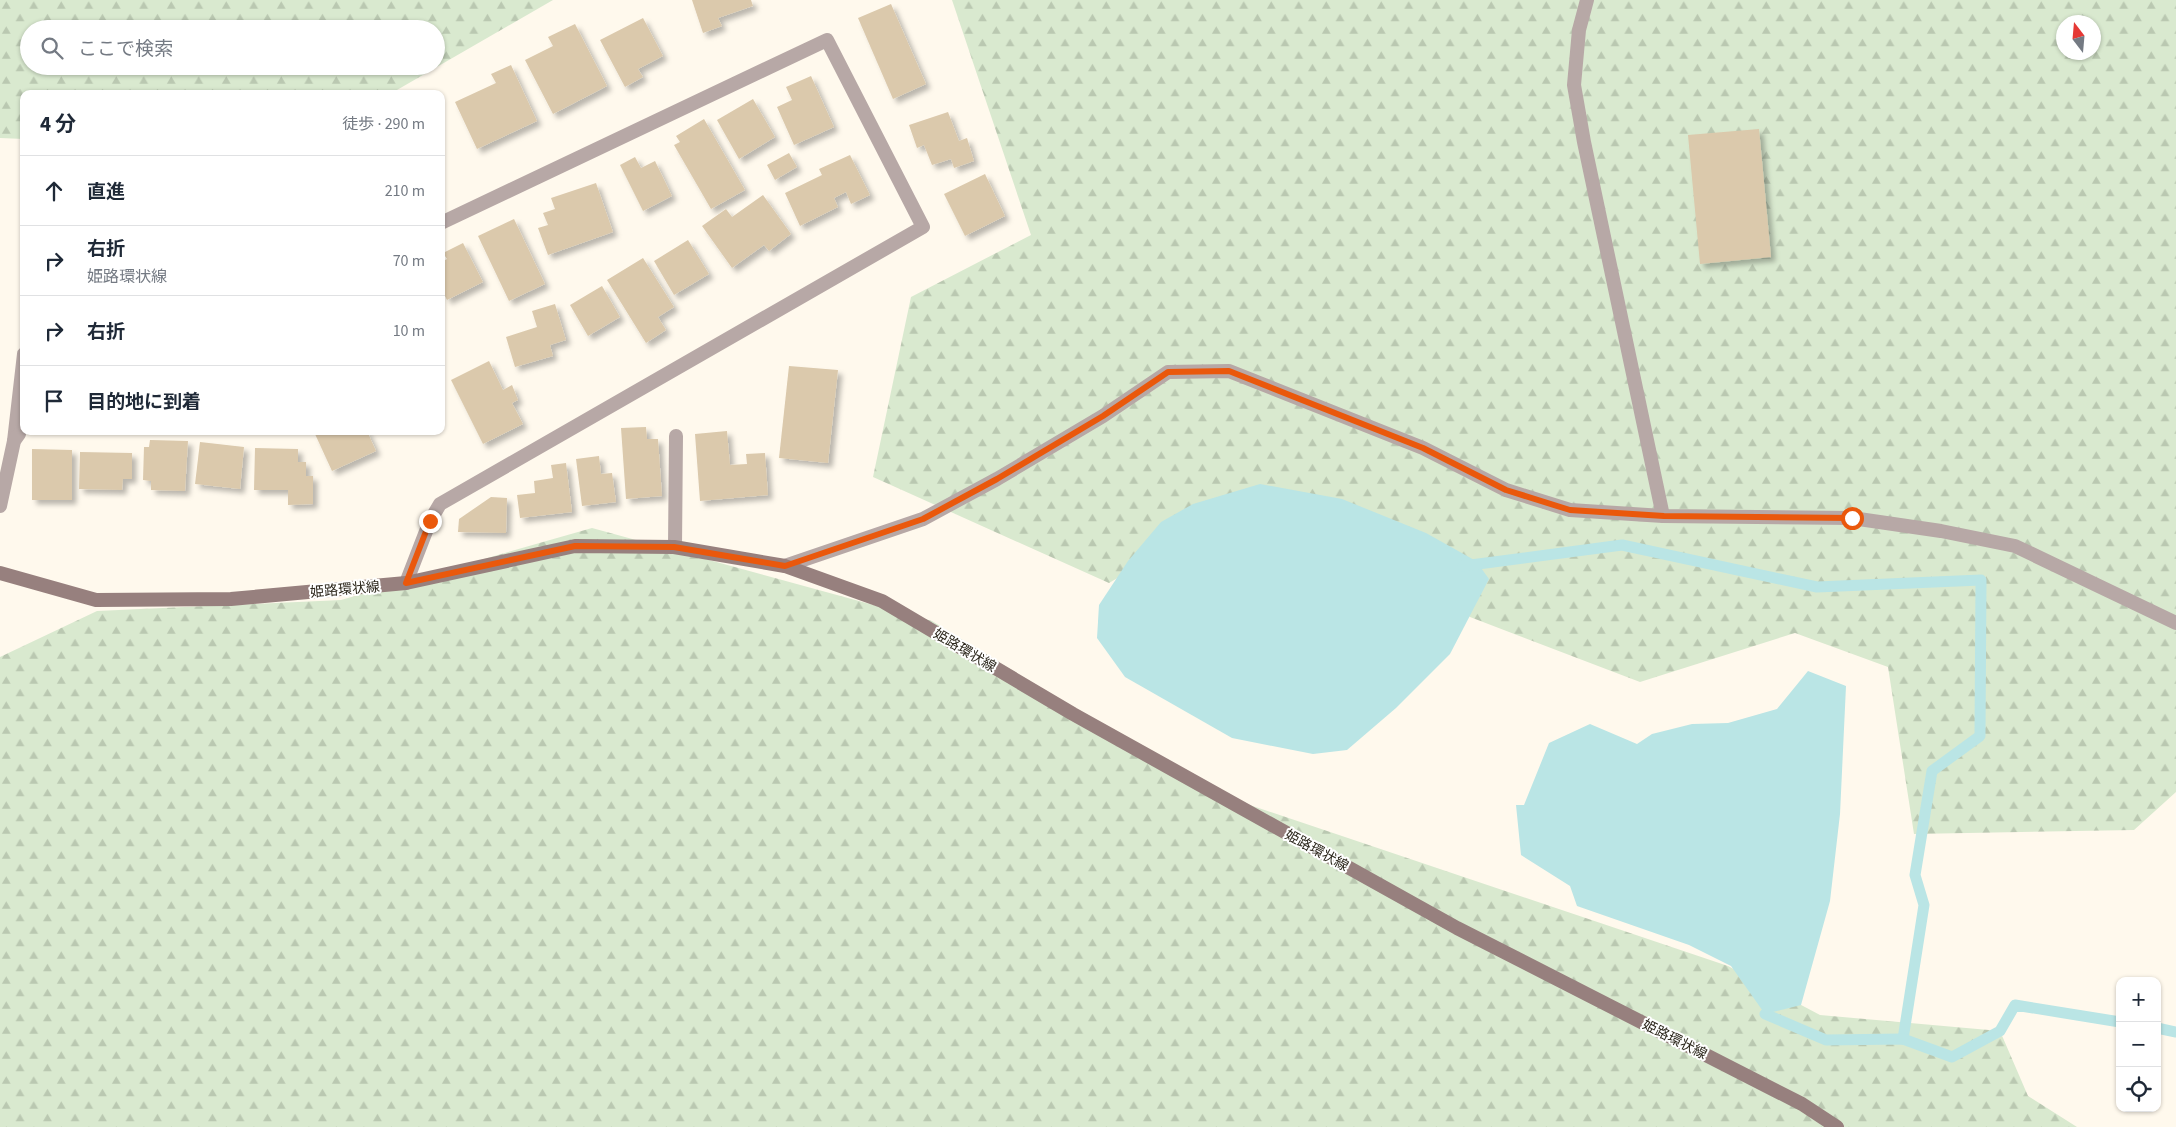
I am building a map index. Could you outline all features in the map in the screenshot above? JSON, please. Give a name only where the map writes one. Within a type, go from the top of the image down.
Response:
[{"type":"main road","name":"姫路環状線","points":[[0,573],[96,600],[231,600],[406,583],[575,546],[675,547],[785,566],[882,602],[1073,714],[1457,928],[1802,1104],[1837,1127]]},
{"type":"street","points":[[1587,0],[1579,30],[1574,85],[1584,142],[1664,516]]},
{"type":"street","points":[[406,583],[430,521],[440,504],[923,227],[827,40],[445,222]]},
{"type":"street","points":[[785,566],[923,519],[997,479],[1103,416],[1168,372],[1229,371],[1423,448],[1506,490],[1570,510],[1664,516],[1852,518],[1941,531],[2015,546],[2176,623]]},
{"type":"street","points":[[0,506],[14,441],[20,389]]},
{"type":"street","points":[[14,441],[20,433]]},
{"type":"street","points":[[675,547],[676,436]]},
{"type":"green space","points":[[0,0],[553,0],[445,62],[445,20],[20,20],[20,75],[423,75],[397,90],[20,90],[20,139],[0,138]]},
{"type":"green space","points":[[952,0],[2176,0],[2176,792],[2134,830],[1914,834],[1888,667],[1795,633],[1640,682],[1470,617],[1359,526],[1243,504],[1109,583],[873,477],[911,297],[1031,235]]},
{"type":"green space","points":[[592,528],[932,621],[1208,791],[1728,966],[1820,1015],[2000,1031],[2028,1096],[2077,1127],[0,1127],[0,657],[97,611],[341,600]]},
{"type":"water","points":[[1260,484],[1342,499],[1426,533],[1476,561],[1489,579],[1450,654],[1396,708],[1347,750],[1313,754],[1232,738],[1125,677],[1097,638],[1099,605],[1128,561],[1161,522],[1193,504]]},
{"type":"water","points":[[1808,671],[1846,686],[1840,814],[1830,901],[1801,1005],[1765,1014],[1731,966],[1689,945],[1577,906],[1570,886],[1521,855],[1516,805],[1524,805],[1549,743],[1590,724],[1637,744],[1652,734],[1692,724],[1728,723],[1777,709]]},
{"type":"building","points":[[692,0],[751,0],[753,6],[718,18],[722,26],[703,33]]},
{"type":"building","points":[[891,4],[926,84],[893,99],[858,18]]},
{"type":"building","points":[[643,18],[663,56],[638,69],[643,77],[625,87],[600,40]]},
{"type":"building","points":[[575,24],[607,86],[553,114],[525,60],[553,46],[548,37]]},
{"type":"building","points":[[511,65],[537,121],[477,149],[455,102],[496,83],[491,74]]},
{"type":"building","points":[[811,76],[834,127],[794,145],[777,107],[792,100],[786,87]]},
{"type":"building","points":[[753,99],[775,137],[739,159],[717,120]]},
{"type":"building","points":[[948,112],[959,141],[967,138],[974,161],[954,168],[951,159],[932,165],[924,145],[917,148],[909,125]]},
{"type":"building","points":[[704,119],[745,190],[711,209],[674,145],[680,142],[676,136]]},
{"type":"building","points":[[1759,129],[1771,257],[1700,264],[1688,135]]},
{"type":"building","points":[[789,153],[797,167],[775,180],[767,165]]},
{"type":"building","points":[[850,155],[870,195],[851,204],[846,192],[834,198],[838,207],[800,226],[785,193],[822,175],[819,169]]},
{"type":"building","points":[[635,157],[641,168],[655,161],[672,196],[643,211],[620,165]]},
{"type":"building","points":[[985,174],[1005,216],[965,236],[944,194]]},
{"type":"building","points":[[596,183],[613,232],[548,255],[538,228],[548,225],[543,213],[555,209],[551,198]]},
{"type":"building","points":[[763,195],[791,234],[769,251],[764,245],[732,268],[702,226],[726,209],[732,217]]},
{"type":"building","points":[[514,219],[545,284],[509,301],[478,236]]},
{"type":"building","points":[[688,240],[709,274],[674,295],[654,261]]},
{"type":"building","points":[[463,243],[483,282],[447,300],[445,296],[445,260],[447,259],[445,252]]},
{"type":"building","points":[[643,258],[674,307],[658,317],[666,330],[646,343],[607,280]]},
{"type":"building","points":[[602,286],[620,317],[588,336],[570,305]]},
{"type":"building","points":[[555,304],[566,340],[550,345],[553,356],[515,367],[506,337],[537,327],[532,311]]},
{"type":"building","points":[[489,361],[503,390],[512,385],[518,400],[512,403],[523,424],[483,444],[451,380]]},
{"type":"building","points":[[789,366],[838,370],[828,463],[779,458]]},
{"type":"building","points":[[646,427],[647,439],[658,439],[662,496],[626,499],[621,428]]},
{"type":"building","points":[[727,431],[730,465],[747,464],[746,454],[765,453],[768,495],[700,501],[695,434]]},
{"type":"building","points":[[315,435],[369,435],[376,451],[332,471]]},
{"type":"building","points":[[150,440],[188,441],[185,491],[151,490],[151,481],[143,480],[144,447],[149,447]]},
{"type":"building","points":[[200,442],[244,447],[240,489],[195,484]]},
{"type":"building","points":[[255,448],[298,449],[298,462],[306,462],[306,476],[313,476],[313,504],[288,505],[288,490],[254,490]]},
{"type":"building","points":[[32,449],[72,450],[72,500],[32,500]]},
{"type":"building","points":[[80,452],[132,453],[132,479],[123,479],[122,490],[79,489]]},
{"type":"building","points":[[599,456],[601,474],[612,473],[616,502],[582,506],[576,459]]},
{"type":"building","points":[[566,463],[572,512],[520,518],[517,495],[535,493],[534,481],[553,478],[551,465]]},
{"type":"building","points":[[491,497],[507,498],[506,533],[458,532],[459,519]]},
{"type":"waterway","points":[[1463,566],[1622,545],[1817,587],[1981,580],[1980,736],[1932,771],[1915,875],[1924,905],[1903,1039]]},
{"type":"waterway","points":[[1765,1014],[1826,1040],[1903,1039],[1952,1057],[2000,1031],[2015,1005],[2116,1021]]},
{"type":"waterway","points":[[2161,1029],[2176,1032]]},
{"type":"route","points":[[430,521],[406,583],[575,546],[674,547],[785,566],[923,519],[997,479],[1103,416],[1168,372],[1229,371],[1423,448],[1506,490],[1570,510],[1664,516],[1852,518]]}]
